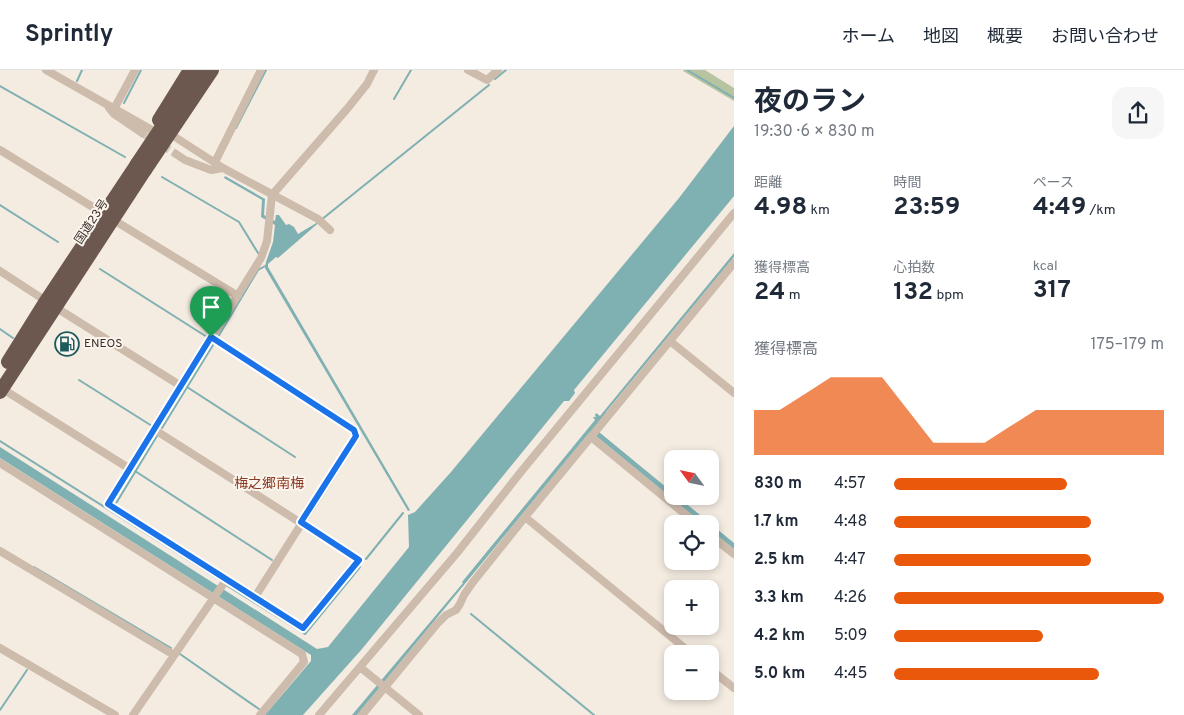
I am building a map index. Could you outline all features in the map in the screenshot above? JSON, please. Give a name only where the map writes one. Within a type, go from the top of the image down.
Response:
[{"type":"highway","points":[[108,216],[114,190],[147,132],[190,70]]},
{"type":"highway","name":"国道23号","points":[[141,167],[200,70]]},
{"type":"highway","name":"国道23号","points":[[0,386],[108,216],[141,167],[212,70]]},
{"type":"highway","points":[[108,216],[150,172],[219,70]]},
{"type":"street","points":[[46,70],[106,104],[147,132]]},
{"type":"street","points":[[114,109],[135,70]]},
{"type":"street","points":[[215,162],[261,70]]},
{"type":"street","points":[[155,430],[359,560],[303,628],[255,597],[224,582],[108,504],[261,258],[267,240],[272,194],[347,109],[367,84],[374,70]]},
{"type":"street","points":[[468,70],[487,80],[498,70]]},
{"type":"street","points":[[106,104],[114,114],[147,132]]},
{"type":"street","points":[[174,137],[223,168],[321,222],[330,230]]},
{"type":"street","points":[[0,150],[238,296]]},
{"type":"street","points":[[176,154],[211,170],[223,168]]},
{"type":"street","points":[[319,715],[457,553],[520,473],[734,213]]},
{"type":"street","points":[[362,715],[383,685],[437,624],[446,614],[456,610],[473,582],[525,517],[734,263]]},
{"type":"street","points":[[0,271],[181,386]]},
{"type":"street","points":[[211,337],[354,430],[356,436],[255,597]]},
{"type":"street","points":[[670,341],[734,392]]},
{"type":"street","points":[[0,386],[130,469]]},
{"type":"street","points":[[591,437],[686,515]]},
{"type":"street","points":[[0,463],[302,654],[304,662],[260,715]]},
{"type":"street","points":[[525,517],[681,645]]},
{"type":"street","points":[[719,542],[734,554]]},
{"type":"street","points":[[0,551],[174,655]]},
{"type":"street","points":[[133,715],[224,582]]},
{"type":"street","points":[[0,648],[115,715]]},
{"type":"street","points":[[360,667],[419,715]]},
{"type":"street","points":[[719,676],[734,688]]},
{"type":"green space","points":[[705,70],[734,88],[734,101],[683,71]]},
{"type":"water","points":[[734,126],[734,196],[574,390],[575,393],[569,401],[564,401],[362,649],[303,715],[265,715],[311,661],[311,655],[0,458],[0,447],[317,649],[328,647],[409,547],[408,515],[415,512],[451,472],[679,198]]},
{"type":"water","points":[[225,176],[265,199],[264,215],[275,221],[276,215],[279,215],[286,225],[289,224],[294,227],[298,234],[323,219],[278,258],[276,257],[268,264],[268,267],[410,510],[408,511],[265,268],[273,242],[275,225],[261,217],[262,200],[224,178]]},
{"type":"water","points":[[734,253],[734,257],[606,412],[599,432],[664,485],[664,492],[596,436],[589,433],[357,715],[352,715],[463,583],[595,420],[593,417],[596,417],[596,413],[600,416]]},
{"type":"water","points":[[680,505],[688,505],[700,515],[692,515]]},
{"type":"water","points":[[719,531],[734,543],[734,549],[719,537]]},
{"type":"waterway","points":[[77,81],[82,70]]},
{"type":"waterway","points":[[124,103],[141,70]]},
{"type":"waterway","points":[[236,128],[266,70]]},
{"type":"waterway","points":[[394,99],[411,70]]},
{"type":"waterway","points":[[495,79],[506,70]]},
{"type":"waterway","points":[[687,70],[734,98]]},
{"type":"waterway","points":[[321,220],[489,85]]},
{"type":"waterway","points":[[0,86],[125,157]]},
{"type":"waterway","points":[[162,177],[239,222],[258,253]]},
{"type":"waterway","points":[[0,205],[58,242]]},
{"type":"waterway","points":[[218,337],[258,270],[267,265]]},
{"type":"waterway","points":[[100,269],[207,337]]},
{"type":"waterway","points":[[0,329],[13,338]]},
{"type":"waterway","points":[[162,428],[213,345]]},
{"type":"waterway","points":[[79,380],[152,426]]},
{"type":"waterway","points":[[187,387],[295,457]]},
{"type":"waterway","points":[[115,505],[157,436]]},
{"type":"waterway","points":[[0,441],[220,580]]},
{"type":"waterway","points":[[135,471],[272,560]]},
{"type":"waterway","points":[[366,559],[403,513]]},
{"type":"waterway","points":[[34,567],[171,648]]},
{"type":"waterway","points":[[226,585],[305,634],[360,567]]},
{"type":"waterway","points":[[471,614],[594,715]]},
{"type":"waterway","points":[[180,654],[259,709]]},
{"type":"waterway","points":[[0,710],[27,670]]},
{"type":"tunnel","points":[[142,133],[176,154]]},
{"type":"place","name":"ENEOS","points":[[67,344]]},
{"type":"district","name":"梅之郷南梅","points":[[269,484]]},
{"type":"route","points":[[211,337],[354,430],[356,436],[301,522],[359,560],[303,628],[108,504],[211,337]]}]
